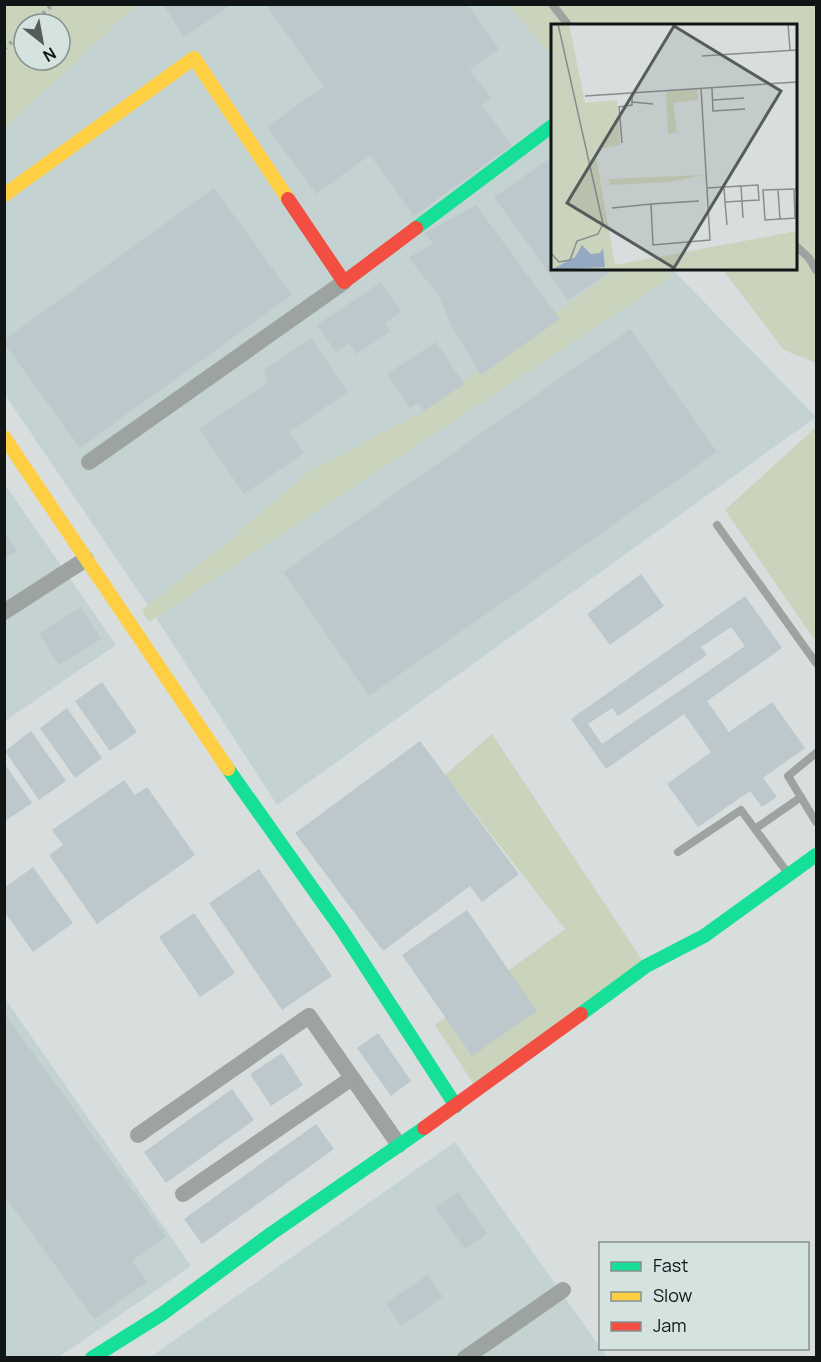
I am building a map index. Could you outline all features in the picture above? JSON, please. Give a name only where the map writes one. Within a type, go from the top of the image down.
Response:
[{"type":"street","points":[[4,195],[194,58],[344,282]]},
{"type":"street","points":[[88,462],[344,282],[551,127]]},
{"type":"street","points":[[4,436],[262,819],[342,930],[456,1106]]},
{"type":"street","points":[[4,612],[86,559]]},
{"type":"street","points":[[92,1358],[162,1314],[272,1233],[456,1106],[646,966],[704,936],[816,855]]},
{"type":"street","points":[[138,1135],[309,1016],[399,1145]]},
{"type":"street","points":[[183,1194],[352,1078]]},
{"type":"street","points":[[465,1358],[563,1290]]},
{"type":"lane","points":[[552,4],[567,24]]},
{"type":"lane","points":[[797,248],[809,258],[816,270]]},
{"type":"lane","points":[[717,525],[816,663]]},
{"type":"lane","points":[[816,753],[788,776],[816,822]]},
{"type":"lane","points":[[755,829],[801,797]]},
{"type":"lane","points":[[678,852],[741,810],[789,875]]},
{"type":"shaded area","points":[[526,4],[551,36],[551,270],[673,270],[816,417],[277,805],[149,607],[5,395],[5,122],[60,72],[72,72],[72,61],[133,5]]},
{"type":"shaded area","points":[[4,483],[116,645],[5,721],[4,721]]},
{"type":"shaded area","points":[[4,997],[191,1266],[59,1357],[5,1357]]},
{"type":"shaded area","points":[[455,1142],[599,1346],[599,1350],[602,1350],[607,1357],[149,1358]]},
{"type":"green space","points":[[5,4],[136,4],[72,65],[72,12],[12,12],[12,72],[65,72],[5,128]]},
{"type":"green space","points":[[508,5],[816,5],[816,363],[784,350],[723,270],[797,270],[797,24],[551,24],[551,56]]},
{"type":"green space","points":[[615,270],[666,270],[673,276],[149,622],[142,610],[227,543],[309,471],[417,415]]},
{"type":"green space","points":[[816,427],[816,642],[725,510]]},
{"type":"green space","points":[[492,734],[646,966],[477,1089],[435,1025],[565,929],[445,775]]},
{"type":"building","points":[[163,4],[233,4],[184,37]]},
{"type":"building","points":[[265,4],[467,4],[499,49],[470,70],[491,98],[482,105],[512,145],[414,216],[370,155],[316,194],[267,127],[324,86]]},
{"type":"building","points":[[551,158],[551,270],[612,270],[568,300],[494,197]]},
{"type":"building","points":[[214,188],[292,295],[80,448],[4,340]]},
{"type":"building","points":[[476,205],[560,319],[481,375],[453,329],[438,295],[409,258],[433,243],[424,233]]},
{"type":"building","points":[[381,282],[401,311],[385,323],[391,331],[356,354],[349,343],[336,352],[317,325]]},
{"type":"building","points":[[630,329],[717,452],[369,696],[283,572]]},
{"type":"building","points":[[311,338],[348,392],[289,432],[304,453],[244,494],[199,429],[267,383],[264,370]]},
{"type":"building","points":[[436,342],[464,384],[424,411],[418,403],[410,408],[387,374]]},
{"type":"building","points":[[7,535],[17,551],[6,558],[4,537]]},
{"type":"building","points":[[641,574],[664,606],[610,645],[587,614]]},
{"type":"building","points":[[745,596],[782,648],[707,701],[729,732],[772,702],[805,748],[763,778],[777,797],[762,807],[750,791],[698,827],[667,784],[711,752],[684,714],[606,769],[571,719]],"holes":[[[731,627],[745,646],[602,744],[588,724],[612,708],[618,716],[707,655],[701,647]]]},
{"type":"building","points":[[81,607],[101,639],[59,665],[39,634]]},
{"type":"building","points":[[102,682],[137,732],[110,751],[75,701]]},
{"type":"building","points":[[67,708],[102,758],[75,778],[40,728]]},
{"type":"building","points":[[31,731],[66,781],[39,800],[5,751]]},
{"type":"building","points":[[420,741],[519,874],[482,902],[470,886],[383,951],[295,833]]},
{"type":"building","points":[[4,763],[32,803],[4,822]]},
{"type":"building","points":[[124,780],[135,795],[147,787],[195,855],[97,924],[49,855],[63,845],[52,830]]},
{"type":"building","points":[[33,867],[73,923],[33,952],[4,911],[4,888]]},
{"type":"building","points":[[259,869],[332,976],[282,1010],[209,903]]},
{"type":"building","points":[[467,910],[537,1011],[472,1056],[402,955]]},
{"type":"building","points":[[194,913],[235,973],[200,997],[159,937]]},
{"type":"building","points":[[4,1013],[166,1236],[132,1261],[147,1282],[94,1319],[4,1195]]},
{"type":"building","points":[[378,1033],[411,1081],[391,1096],[357,1048]]},
{"type":"building","points":[[282,1053],[303,1085],[271,1106],[250,1074]]},
{"type":"building","points":[[232,1089],[254,1120],[166,1183],[144,1152]]},
{"type":"building","points":[[316,1124],[334,1149],[202,1244],[184,1219]]},
{"type":"building","points":[[458,1192],[487,1234],[465,1249],[435,1208]]},
{"type":"building","points":[[428,1275],[443,1297],[401,1326],[386,1303]]},
{"type":"traffic: fast","points":[[416,228],[551,127]]},
{"type":"traffic: fast","points":[[228,769],[342,930],[456,1106]]},
{"type":"traffic: fast","points":[[581,1014],[646,966],[704,936],[816,855]]},
{"type":"traffic: fast","points":[[92,1358],[162,1314],[272,1233],[424,1128]]},
{"type":"traffic: slow","points":[[4,195],[194,58],[288,199]]},
{"type":"traffic: slow","points":[[4,437],[228,769]]},
{"type":"traffic: jam","points":[[288,199],[344,282],[416,228]]},
{"type":"traffic: jam","points":[[424,1128],[581,1014]]}]
